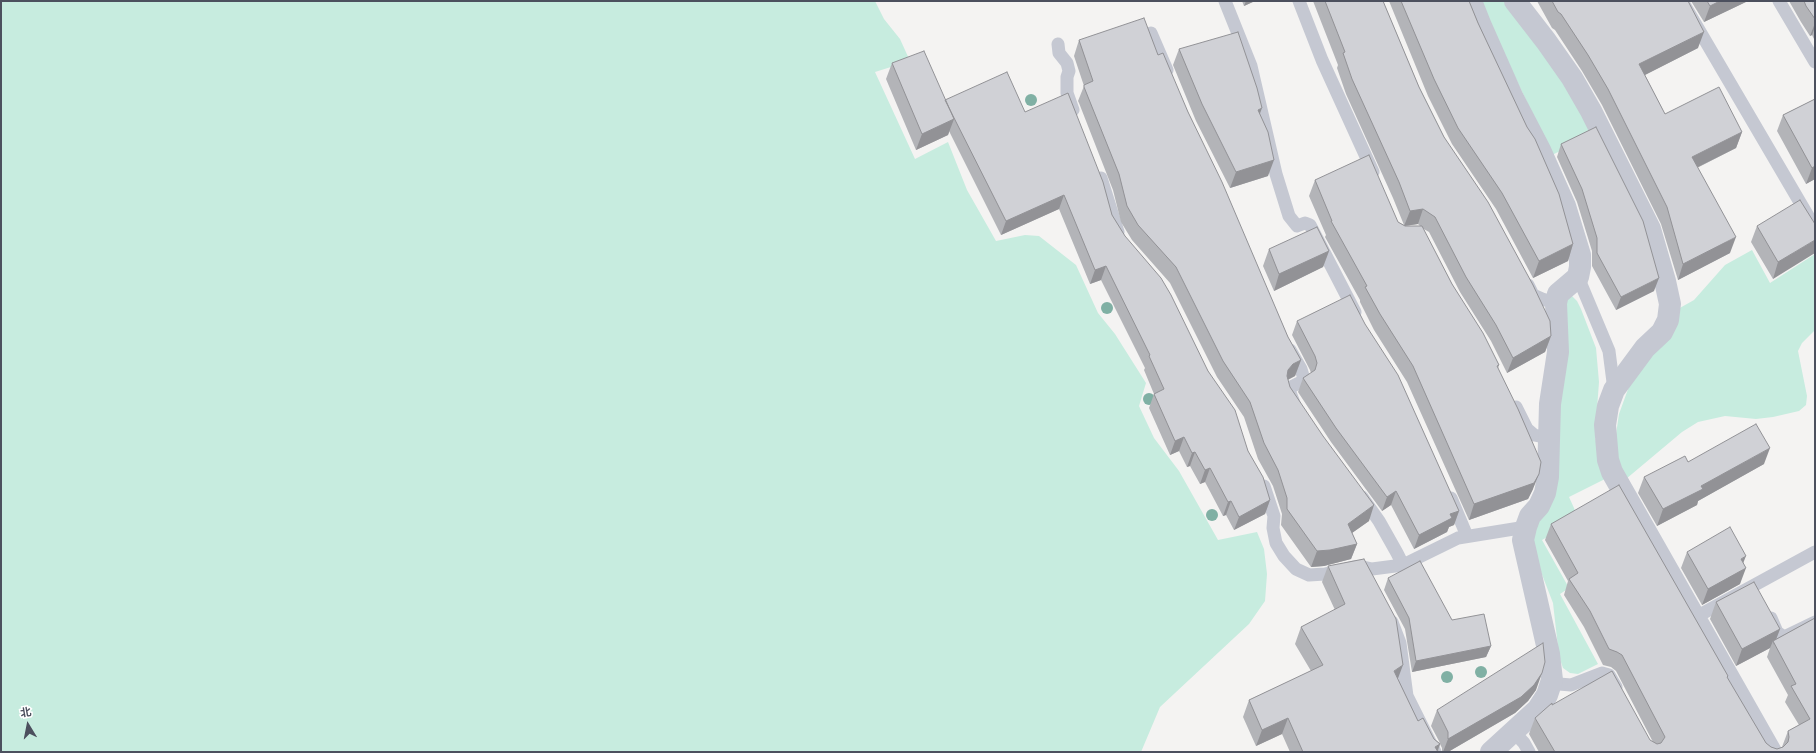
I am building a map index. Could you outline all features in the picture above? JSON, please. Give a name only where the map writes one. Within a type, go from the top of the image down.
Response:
[{"type":"street","points":[[1471,1],[1512,96],[1543,156],[1564,206],[1580,255],[1578,277],[1558,294],[1556,303],[1558,352],[1550,404],[1549,458],[1545,493],[1539,506],[1530,516],[1523,540],[1549,654],[1552,680],[1547,695],[1538,709],[1491,752]]},
{"type":"street","points":[[1515,1],[1572,78],[1591,111],[1650,229],[1666,281],[1670,304],[1668,320],[1662,332],[1645,348],[1614,390],[1608,406],[1605,426],[1608,460],[1612,472],[1696,617],[1771,752]]},
{"type":"lane","points":[[1225,1],[1251,66],[1276,174],[1289,216],[1297,226],[1305,223],[1310,225],[1360,321]]},
{"type":"lane","points":[[1299,1],[1322,60],[1379,184]]},
{"type":"lane","points":[[1682,1],[1815,228]]},
{"type":"lane","points":[[1779,1],[1815,62]]},
{"type":"lane","points":[[1151,33],[1172,83]]},
{"type":"lane","points":[[1058,44],[1059,52],[1067,63],[1070,71],[1067,77],[1067,93],[1080,123]]},
{"type":"lane","points":[[1096,165],[1106,193],[1114,225],[1126,245]]},
{"type":"lane","points":[[1524,277],[1533,294],[1542,300],[1556,303]]},
{"type":"lane","points":[[1578,277],[1609,350],[1614,390]]},
{"type":"lane","points":[[1286,338],[1304,379],[1291,387],[1289,390],[1292,400],[1300,411]]},
{"type":"lane","points":[[1511,395],[1527,428],[1534,435],[1549,438]]},
{"type":"lane","points":[[1259,475],[1274,516],[1273,528],[1276,543],[1284,556],[1296,569],[1309,575],[1325,574],[1354,567],[1364,567],[1372,575],[1403,565],[1458,538],[1526,527]]},
{"type":"lane","points":[[1354,486],[1379,521],[1398,553],[1403,565]]},
{"type":"lane","points":[[1447,489],[1467,536]]},
{"type":"lane","points":[[1696,617],[1815,552]]},
{"type":"lane","points":[[1755,586],[1777,632],[1784,637],[1815,622]]},
{"type":"lane","points":[[1388,613],[1398,633],[1407,696],[1435,752]]},
{"type":"lane","points":[[1552,680],[1559,684],[1571,685],[1602,673],[1609,675],[1621,696]]},
{"type":"lane","points":[[1513,731],[1524,743],[1529,752]]},
{"type":"green space","points":[[1,1],[875,1],[884,19],[900,39],[910,61],[875,72],[915,159],[948,142],[967,190],[996,241],[1025,235],[1039,236],[1076,265],[1098,313],[1115,334],[1146,383],[1139,406],[1154,438],[1179,471],[1218,540],[1257,532],[1264,549],[1267,574],[1265,601],[1249,624],[1160,707],[1141,752],[1,752]]},
{"type":"green space","points":[[1479,1],[1508,1],[1545,48],[1593,135],[1552,155]]},
{"type":"green space","points":[[1752,250],[1770,283],[1815,254],[1815,330],[1802,343],[1798,351],[1807,396],[1806,405],[1799,411],[1773,417],[1756,419],[1725,416],[1698,422],[1682,432],[1626,479],[1617,462],[1616,434],[1619,414],[1631,381],[1678,309],[1694,300],[1725,265]]},
{"type":"green space","points":[[1571,295],[1577,301],[1581,309],[1596,348],[1599,382],[1595,436],[1600,464],[1607,478],[1569,497],[1579,519],[1542,540],[1569,588],[1560,594],[1598,664],[1578,674],[1570,673],[1563,668],[1559,656],[1553,603],[1541,572],[1534,544],[1534,532],[1561,301]]},
{"type":"building","points":[[1325,1],[1383,1],[1419,87],[1444,137],[1488,202],[1533,285],[1550,321],[1551,336],[1513,358],[1496,325],[1466,277],[1435,217],[1423,209],[1410,211],[1399,182],[1352,79],[1343,53],[1345,52]]},
{"type":"building","points":[[1401,1],[1469,1],[1527,127],[1535,139],[1559,194],[1573,244],[1539,261],[1502,193],[1458,128],[1434,79]]},
{"type":"building","points":[[1552,1],[1688,1],[1704,32],[1639,64],[1665,114],[1719,87],[1742,132],[1692,157],[1736,237],[1683,264],[1667,207],[1608,89],[1588,55]]},
{"type":"building","points":[[1707,1],[1720,1],[1710,6]]},
{"type":"building","points":[[1804,1],[1815,1],[1815,19],[1806,6]]},
{"type":"building","points":[[1144,18],[1158,55],[1163,53],[1188,112],[1222,182],[1288,337],[1301,360],[1293,364],[1288,370],[1287,376],[1290,387],[1323,436],[1374,505],[1348,524],[1357,544],[1330,550],[1317,551],[1287,509],[1287,498],[1278,470],[1264,443],[1250,402],[1223,361],[1176,267],[1138,225],[1127,206],[1119,174],[1084,87],[1084,85],[1093,81],[1079,40]]},
{"type":"building","points":[[1238,32],[1257,88],[1262,108],[1258,110],[1268,132],[1274,160],[1236,172],[1202,104],[1179,49]]},
{"type":"building","points":[[924,51],[954,119],[922,134],[892,63]]},
{"type":"building","points":[[1007,72],[1025,112],[1068,93],[1103,182],[1112,215],[1125,236],[1161,278],[1171,295],[1208,371],[1235,410],[1248,451],[1263,477],[1270,500],[1239,517],[1231,501],[1228,502],[1210,468],[1205,470],[1195,452],[1192,453],[1184,437],[1175,441],[1154,394],[1164,389],[1149,356],[1150,355],[1106,266],[1095,270],[1064,195],[1006,221],[945,100]]},
{"type":"building","points":[[1815,99],[1815,166],[1812,168],[1783,115]]},
{"type":"building","points":[[1596,127],[1643,221],[1659,278],[1621,297],[1597,253],[1597,238],[1582,189],[1561,144]]},
{"type":"building","points":[[1369,155],[1398,222],[1405,226],[1422,226],[1452,284],[1483,333],[1499,365],[1497,366],[1541,462],[1539,474],[1534,483],[1474,504],[1413,366],[1380,314],[1365,287],[1367,286],[1331,221],[1315,180]]},
{"type":"building","points":[[1800,200],[1815,224],[1815,240],[1778,262],[1757,226]]},
{"type":"building","points":[[1317,227],[1329,251],[1279,274],[1269,249]]},
{"type":"building","points":[[1350,295],[1365,324],[1398,375],[1459,511],[1450,514],[1452,518],[1419,535],[1396,491],[1387,497],[1336,428],[1303,378],[1315,370],[1317,363],[1315,356],[1297,321]]},
{"type":"building","points":[[1756,424],[1770,448],[1701,486],[1703,489],[1663,509],[1644,477],[1685,456],[1688,462]]},
{"type":"building","points":[[1619,485],[1728,676],[1727,677],[1766,743],[1777,749],[1783,747],[1788,742],[1788,731],[1810,719],[1791,686],[1796,684],[1773,641],[1815,618],[1815,752],[1555,752],[1535,718],[1552,703],[1552,705],[1612,671],[1650,740],[1657,744],[1661,743],[1665,737],[1622,655],[1609,649],[1590,611],[1569,579],[1578,573],[1551,524]]},
{"type":"building","points":[[1730,527],[1746,556],[1741,559],[1746,568],[1708,589],[1687,552]]},
{"type":"building","points":[[1364,559],[1396,619],[1403,665],[1394,671],[1418,721],[1423,718],[1434,739],[1440,744],[1435,747],[1438,752],[1303,752],[1288,718],[1262,730],[1249,700],[1323,665],[1301,627],[1345,604],[1328,566]]},
{"type":"building","points":[[1420,561],[1452,620],[1484,614],[1491,646],[1416,661],[1409,618],[1388,578]]},
{"type":"building","points":[[1754,582],[1780,629],[1742,649],[1716,602]]},
{"type":"building","points":[[1543,643],[1545,662],[1542,673],[1534,685],[1521,697],[1448,739],[1448,732],[1437,710]]}]
